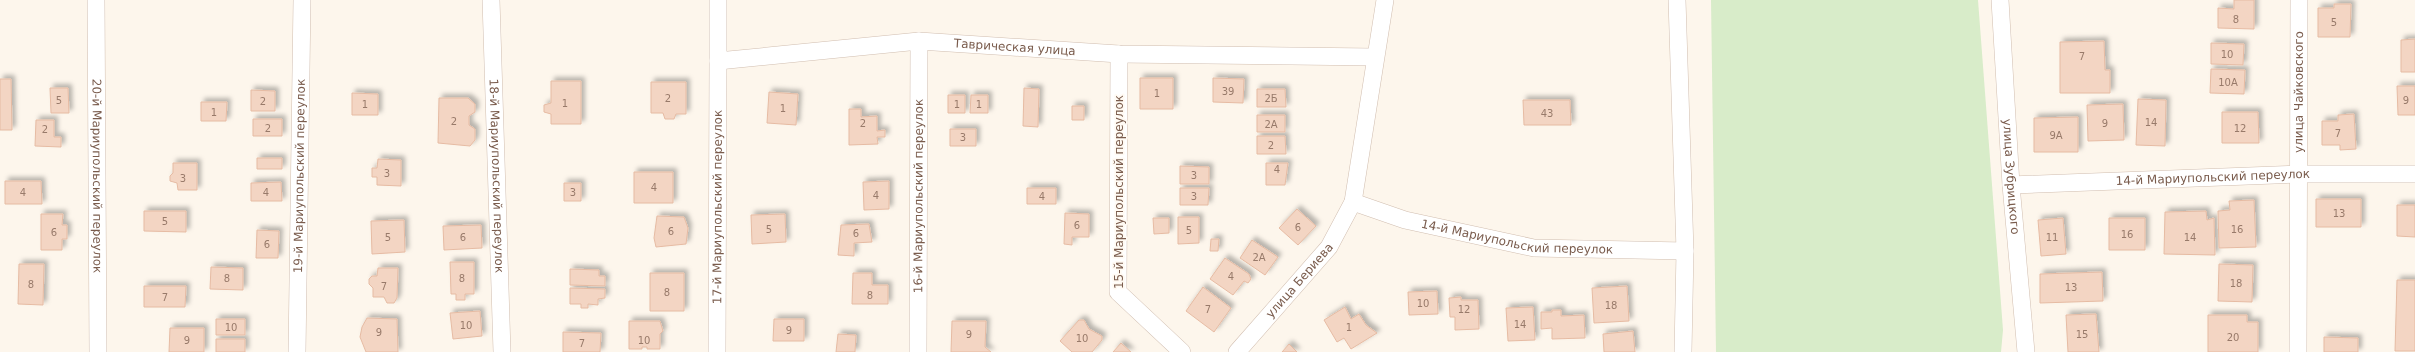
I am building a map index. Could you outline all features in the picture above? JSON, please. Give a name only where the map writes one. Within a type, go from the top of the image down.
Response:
[{"type":"street","name":"20-й Мариупольский переулок","points":[[96,0],[98,352]]},
{"type":"street","name":"19-й Мариупольский переулок","points":[[297,352],[302,0]]},
{"type":"street","name":"18-й Мариупольский переулок","points":[[491,0],[502,352]]},
{"type":"street","points":[[718,0],[718,61]]},
{"type":"street","name":"улица Бериева","points":[[1237,352],[1329,247],[1353,202],[1374,57],[1385,0]]},
{"type":"street","points":[[1677,0],[1685,252],[1683,352]]},
{"type":"street","name":"улица Зубрицкого","points":[[2000,0],[2011,184],[2026,352]]},
{"type":"street","name":"улица Чайковского","points":[[2298,352],[2300,174],[2299,0]]},
{"type":"street","name":"Таврическая улица","points":[[718,61],[919,41],[1119,54],[1374,57]]},
{"type":"street","name":"16-й Мариупольский переулок","points":[[918,352],[919,41]]},
{"type":"street","name":"15-й Мариупольский переулок","points":[[1119,54],[1118,292],[1182,352]]},
{"type":"street","name":"17-й Мариупольский переулок","points":[[717,352],[718,61]]},
{"type":"street","name":"14-й Мариупольский переулок","points":[[2011,184],[2300,174],[2415,174]]},
{"type":"street","name":"14-й Мариупольский переулок","points":[[1353,202],[1405,220],[1534,248],[1685,252]]},
{"type":"green space","points":[[1711,0],[1978,0],[2003,330],[2001,352],[1716,352]]},
{"type":"building","points":[[2234,0],[2254,0],[2254,29],[2218,28],[2218,8],[2234,9]]},
{"type":"building","points":[[2334,4],[2351,4],[2350,37],[2318,37],[2318,8],[2334,8]]},
{"type":"building","points":[[2415,39],[2415,72],[2401,72],[2401,40]]},
{"type":"building","points":[[2104,41],[2105,70],[2110,70],[2110,93],[2060,93],[2060,42]]},
{"type":"building","points":[[2211,43],[2244,44],[2243,65],[2211,64]]},
{"type":"building","points":[[2211,69],[2245,70],[2244,94],[2210,93]]},
{"type":"building","points":[[1140,78],[1173,78],[1173,109],[1140,109]]},
{"type":"building","points":[[1213,78],[1244,79],[1243,103],[1213,102]]},
{"type":"building","points":[[0,79],[11,79],[12,130],[0,130]]},
{"type":"building","points":[[551,81],[581,81],[581,124],[551,124],[551,114],[544,112],[544,105],[551,103]]},
{"type":"building","points":[[651,82],[686,82],[686,114],[676,114],[674,119],[665,119],[663,113],[651,113]]},
{"type":"building","points":[[2397,86],[2415,86],[2415,115],[2398,115]]},
{"type":"building","points":[[50,88],[68,88],[69,113],[51,113]]},
{"type":"building","points":[[1024,88],[1039,89],[1038,127],[1023,126]]},
{"type":"building","points":[[1257,89],[1285,89],[1286,107],[1257,107]]},
{"type":"building","points":[[251,90],[275,91],[275,111],[251,111]]},
{"type":"building","points":[[769,92],[798,94],[796,125],[767,123]]},
{"type":"building","points":[[352,93],[378,94],[378,115],[352,115]]},
{"type":"building","points":[[948,95],[965,95],[965,113],[948,113]]},
{"type":"building","points":[[971,95],[988,95],[988,113],[970,113]]},
{"type":"building","points":[[439,98],[468,98],[475,104],[475,112],[469,116],[469,125],[475,129],[475,140],[470,146],[438,143]]},
{"type":"building","points":[[2138,99],[2166,100],[2165,146],[2136,145]]},
{"type":"building","points":[[1523,100],[1570,100],[1571,125],[1524,125]]},
{"type":"building","points":[[201,102],[227,102],[226,121],[201,121]]},
{"type":"building","points":[[2123,104],[2124,140],[2088,141],[2087,105]]},
{"type":"building","points":[[1072,106],[1084,106],[1084,120],[1072,120]]},
{"type":"building","points":[[849,109],[861,109],[861,117],[877,116],[877,131],[885,130],[885,137],[877,137],[878,144],[849,145]]},
{"type":"building","points":[[2222,112],[2258,112],[2259,143],[2222,143]]},
{"type":"building","points":[[2354,114],[2356,149],[2340,150],[2340,145],[2322,145],[2322,121],[2338,121],[2338,115]]},
{"type":"building","points":[[1257,115],[1285,115],[1285,132],[1257,132]]},
{"type":"building","points":[[2078,117],[2078,152],[2034,152],[2034,118]]},
{"type":"building","points":[[253,119],[282,119],[282,136],[253,136]]},
{"type":"building","points":[[36,120],[54,120],[54,137],[61,137],[61,147],[35,146]]},
{"type":"building","points":[[950,129],[976,129],[976,146],[950,146]]},
{"type":"building","points":[[1257,136],[1285,136],[1286,154],[1257,154]]},
{"type":"building","points":[[257,158],[282,158],[282,169],[257,169]]},
{"type":"building","points":[[378,159],[401,160],[401,186],[377,185],[377,177],[372,177],[372,168],[377,168]]},
{"type":"building","points":[[173,163],[197,163],[197,190],[178,190],[177,183],[170,181],[170,176],[173,173]]},
{"type":"building","points":[[1266,163],[1288,163],[1285,185],[1266,185]]},
{"type":"building","points":[[1180,166],[1209,167],[1209,184],[1180,184]]},
{"type":"building","points":[[634,172],[673,172],[673,203],[634,203]]},
{"type":"building","points":[[5,181],[41,181],[42,204],[5,204]]},
{"type":"building","points":[[889,181],[889,209],[864,210],[863,182]]},
{"type":"building","points":[[281,182],[282,201],[251,201],[251,183]]},
{"type":"building","points":[[564,183],[581,183],[581,201],[564,201]]},
{"type":"building","points":[[1027,188],[1056,188],[1056,204],[1027,204]]},
{"type":"building","points":[[1180,188],[1209,188],[1208,205],[1180,205]]},
{"type":"building","points":[[2316,199],[2361,199],[2361,227],[2316,227]]},
{"type":"building","points":[[2254,200],[2256,247],[2219,248],[2218,211],[2230,210],[2229,201]]},
{"type":"building","points":[[2397,205],[2415,205],[2415,237],[2397,236]]},
{"type":"building","points":[[1297,209],[1316,226],[1298,245],[1279,228]]},
{"type":"building","points":[[144,211],[186,211],[186,232],[144,231]]},
{"type":"building","points":[[2206,211],[2207,220],[2214,218],[2215,255],[2164,254],[2165,212]]},
{"type":"building","points":[[1065,213],[1089,214],[1089,237],[1072,237],[1072,245],[1064,244]]},
{"type":"building","points":[[41,214],[63,214],[62,225],[67,225],[67,239],[62,239],[62,250],[41,250]]},
{"type":"building","points":[[785,214],[786,242],[752,244],[751,215]]},
{"type":"building","points":[[657,216],[684,217],[688,228],[686,244],[656,247],[654,238]]},
{"type":"building","points":[[1178,217],[1199,217],[1199,243],[1178,244]]},
{"type":"building","points":[[1153,218],[1169,218],[1169,233],[1154,234]]},
{"type":"building","points":[[2063,218],[2066,254],[2041,256],[2038,220]]},
{"type":"building","points":[[2109,218],[2145,218],[2145,250],[2109,250]]},
{"type":"building","points":[[404,220],[405,252],[372,254],[371,221]]},
{"type":"building","points":[[869,224],[872,242],[854,243],[854,256],[838,255],[841,225]]},
{"type":"building","points":[[481,225],[482,248],[444,250],[443,226]]},
{"type":"building","points":[[257,230],[279,231],[278,258],[256,258]]},
{"type":"building","points":[[1211,239],[1219,239],[1218,251],[1210,251]]},
{"type":"building","points":[[1252,240],[1278,257],[1265,275],[1240,258]]},
{"type":"building","points":[[1225,258],[1249,274],[1251,279],[1248,283],[1244,281],[1233,295],[1210,279]]},
{"type":"building","points":[[450,262],[474,262],[474,294],[465,294],[465,300],[456,300],[456,294],[451,294]]},
{"type":"building","points":[[19,264],[44,264],[43,305],[18,304]]},
{"type":"building","points":[[2219,264],[2253,265],[2252,302],[2218,301]]},
{"type":"building","points":[[211,267],[243,268],[243,290],[210,289]]},
{"type":"building","points":[[378,268],[398,268],[397,298],[394,303],[387,303],[384,297],[373,297],[373,288],[369,284],[369,279],[372,276],[377,276]]},
{"type":"building","points":[[570,269],[599,270],[599,276],[605,276],[605,286],[570,285]]},
{"type":"building","points":[[2102,272],[2103,301],[2040,303],[2040,274]]},
{"type":"building","points":[[650,273],[684,273],[684,311],[650,311]]},
{"type":"building","points":[[853,273],[872,273],[872,285],[888,285],[888,304],[852,304]]},
{"type":"building","points":[[2397,280],[2415,280],[2415,351],[2395,351]]},
{"type":"building","points":[[144,286],[186,286],[185,307],[144,307]]},
{"type":"building","points":[[1627,286],[1629,321],[1594,323],[1592,288]]},
{"type":"building","points":[[1203,287],[1231,308],[1214,332],[1186,311]]},
{"type":"building","points":[[570,288],[605,289],[605,298],[598,299],[598,305],[588,304],[588,308],[581,308],[581,304],[570,304]]},
{"type":"building","points":[[1437,291],[1438,314],[1409,315],[1408,292]]},
{"type":"building","points":[[1461,297],[1461,300],[1478,300],[1479,329],[1455,330],[1455,317],[1450,317],[1449,298]]},
{"type":"building","points":[[1345,307],[1351,319],[1359,314],[1366,325],[1377,333],[1351,349],[1344,338],[1337,342],[1324,320]]},
{"type":"building","points":[[1533,307],[1535,340],[1508,341],[1506,308]]},
{"type":"building","points":[[1552,310],[1561,310],[1561,316],[1584,315],[1585,338],[1552,339],[1552,328],[1541,329],[1541,312],[1552,312]]},
{"type":"building","points":[[480,311],[482,336],[453,339],[450,313]]},
{"type":"building","points":[[2096,314],[2099,352],[2068,352],[2066,315]]},
{"type":"building","points":[[2208,315],[2247,315],[2247,322],[2258,322],[2258,352],[2208,352]]},
{"type":"building","points":[[367,318],[397,319],[398,352],[366,352],[360,337],[362,327]]},
{"type":"building","points":[[216,319],[245,319],[245,335],[216,335]]},
{"type":"building","points":[[774,319],[804,319],[804,341],[773,341]]},
{"type":"building","points":[[1079,320],[1084,320],[1089,329],[1102,336],[1102,340],[1092,352],[1072,352],[1060,341]]},
{"type":"building","points":[[629,321],[660,321],[663,331],[660,334],[660,349],[647,349],[647,347],[642,347],[642,349],[629,349]]},
{"type":"building","points":[[952,321],[986,321],[985,347],[991,352],[951,352]]},
{"type":"building","points":[[170,328],[204,328],[204,352],[169,352]]},
{"type":"building","points":[[1633,331],[1635,352],[1604,352],[1603,334]]},
{"type":"building","points":[[563,332],[601,333],[600,352],[563,352]]},
{"type":"building","points":[[838,334],[856,335],[855,352],[836,352]]},
{"type":"building","points":[[2324,337],[2358,338],[2358,352],[2324,352]]},
{"type":"building","points":[[216,339],[245,339],[245,352],[216,352]]},
{"type":"building","points":[[1121,343],[1131,352],[1113,352]]},
{"type":"building","points":[[1289,344],[1297,352],[1282,352]]}]
